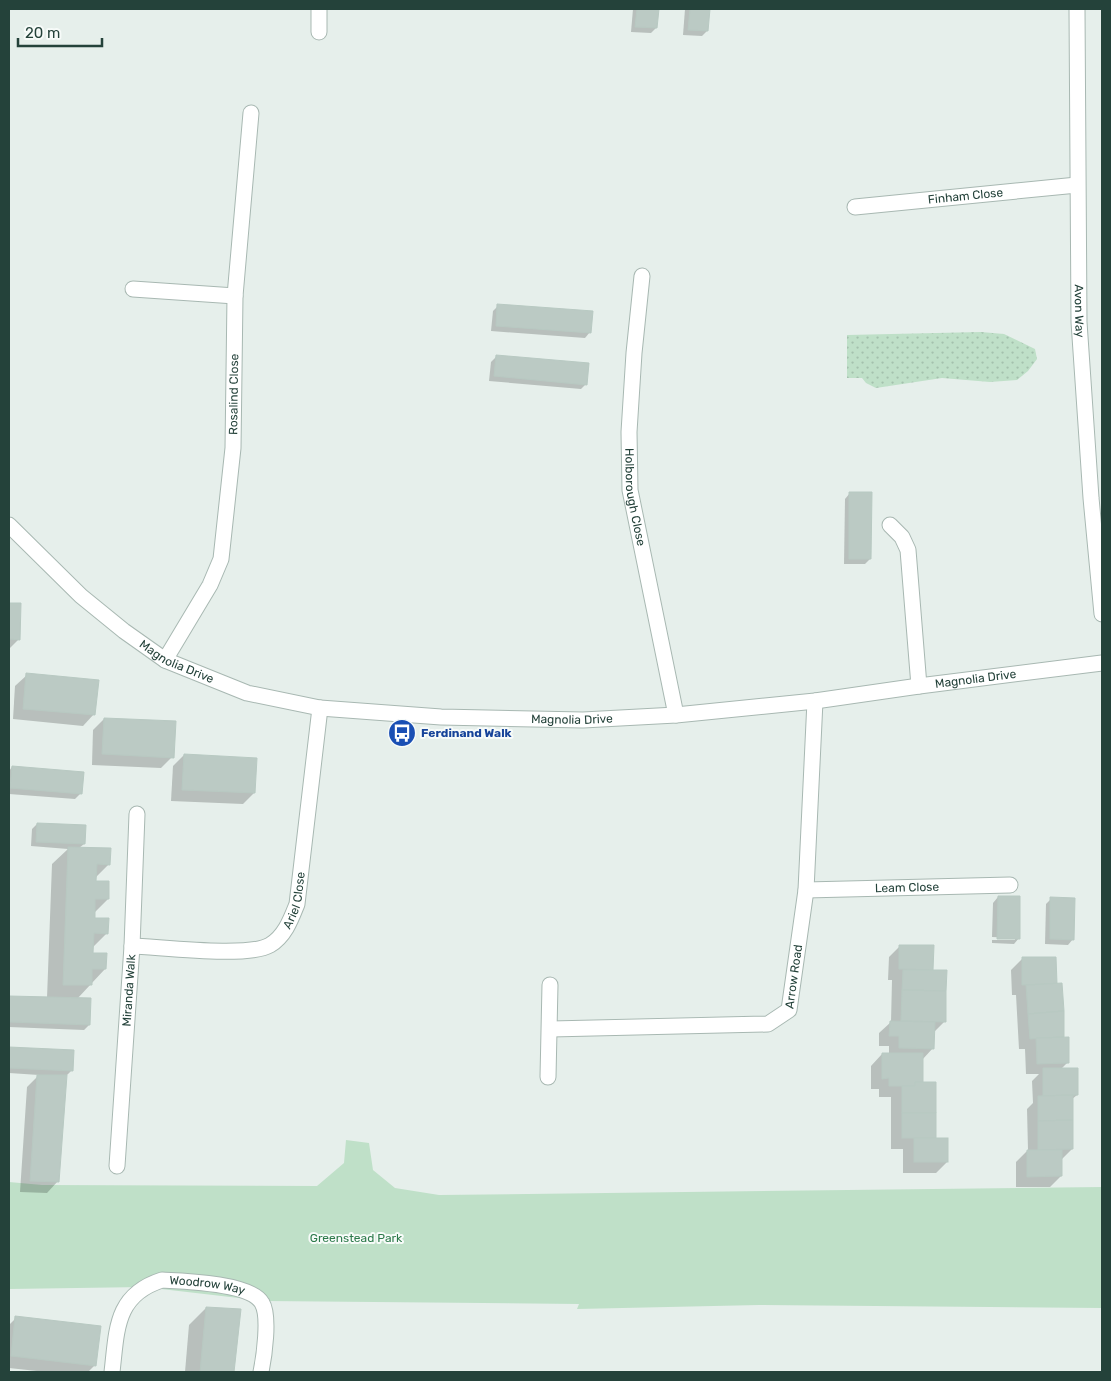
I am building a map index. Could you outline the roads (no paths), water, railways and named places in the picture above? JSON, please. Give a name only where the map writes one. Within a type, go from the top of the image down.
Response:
[{"type":"street","points":[[319,9],[319,32]]},
{"type":"street","name":"Avon Way","points":[[1077,9],[1079,322],[1097,498],[1102,614]]},
{"type":"street","name":"Rosalind Close","points":[[165,660],[210,585],[221,559],[233,448],[235,296],[252,113]]},
{"type":"street","name":"Finham Close","points":[[855,206],[1077,185]]},
{"type":"street","name":"Holborough Close","points":[[642,276],[634,353],[629,432],[630,490],[676,715]]},
{"type":"street","points":[[133,289],[235,296]]},
{"type":"street","name":"Magnolia Drive","points":[[9,525],[81,596],[124,631],[165,660],[247,693],[320,708],[441,717],[583,720],[676,715],[814,702],[919,686],[1102,663]]},
{"type":"street","points":[[890,525],[902,537],[908,550],[919,686]]},
{"type":"street","name":"Arrow Road","points":[[550,1029],[768,1024],[789,1010],[806,890],[814,702]]},
{"type":"street","name":"Ariel Close","points":[[132,946],[246,951],[270,945],[288,928],[297,904],[320,708]]},
{"type":"street","name":"Miranda Walk","points":[[116,1166],[132,946],[137,814]]},
{"type":"street","name":"Leam Close","points":[[806,890],[1010,885]]},
{"type":"street","points":[[548,1077],[550,985]]},
{"type":"street","name":"Woodrow Way","points":[[112,1372],[122,1309],[133,1296],[151,1284],[162,1280],[233,1288],[254,1295],[262,1301],[266,1312],[261,1372]]},
{"type":"place","name":"Ferdinand Walk","points":[[402,733]]},
{"type":"park label","name":"Greenstead Park","points":[[356,1238]]}]
